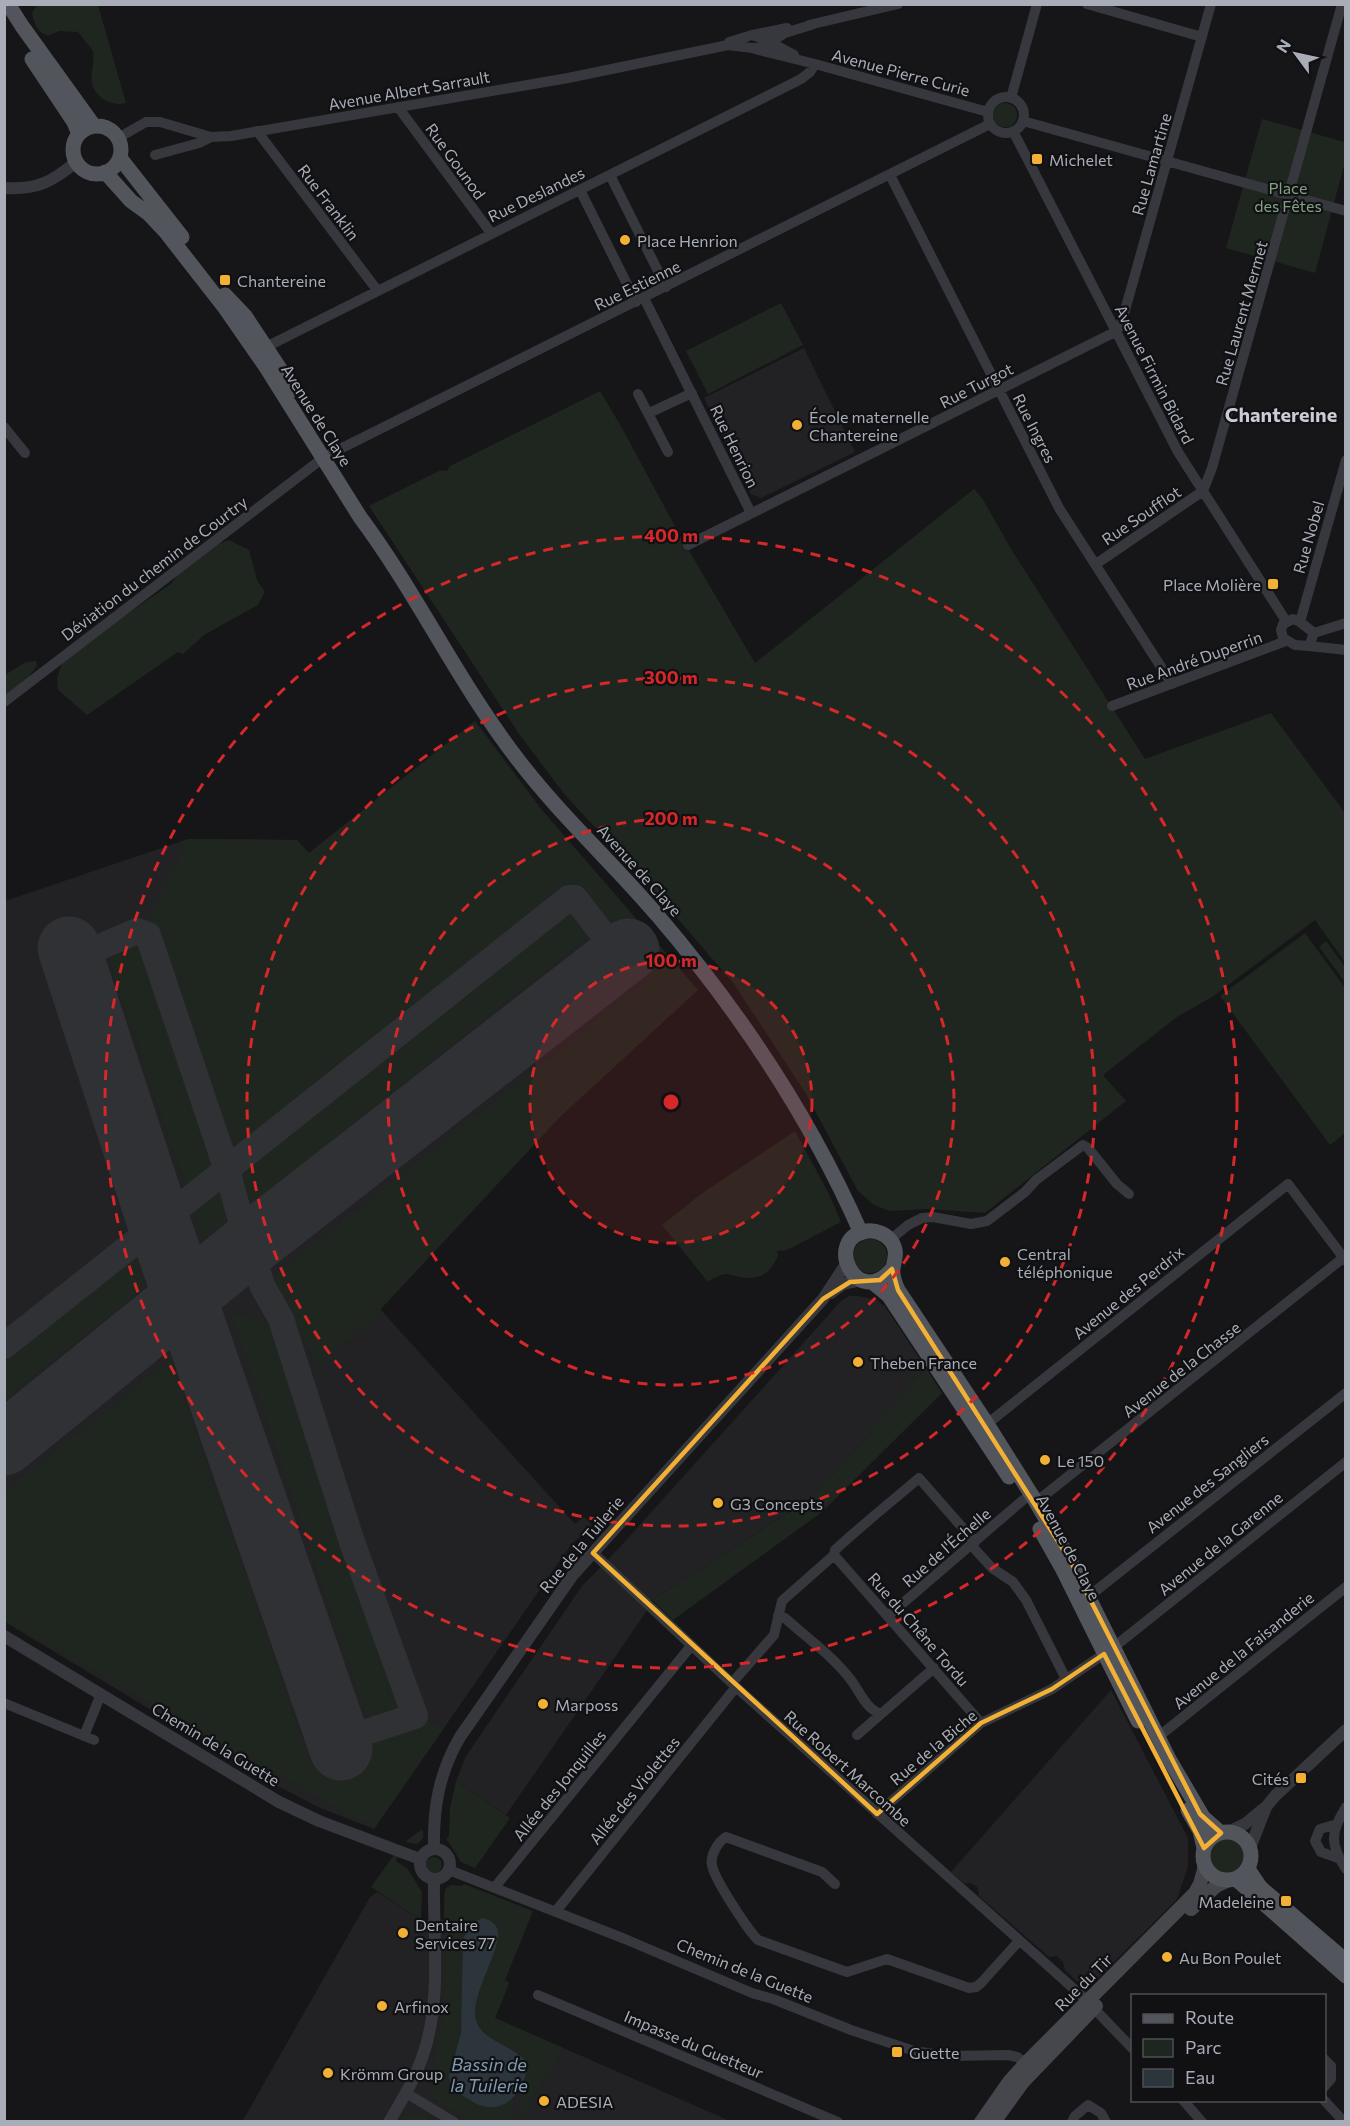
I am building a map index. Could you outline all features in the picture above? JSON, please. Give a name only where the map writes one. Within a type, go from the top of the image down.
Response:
[{"type":"main road","points":[[8,4],[28,36],[94,126]]},
{"type":"main road","points":[[4,16],[74,122],[79,134]]},
{"type":"main road","points":[[94,126],[105,127],[118,138],[121,148],[120,158],[111,169],[92,174],[76,162],[73,153],[74,143],[79,134],[94,126]]},
{"type":"main road","name":"Avenue de Claye","points":[[120,158],[265,346],[282,372],[296,404],[326,457]]},
{"type":"main road","name":"Avenue de Claye","points":[[105,172],[131,201],[165,231],[225,308],[365,514],[378,541],[474,697],[518,759],[560,809],[658,915],[741,1020],[806,1124],[861,1233]]},
{"type":"main road","name":"Avenue de Claye","points":[[225,308],[240,321],[257,345],[265,346]]},
{"type":"main road","points":[[846,1264],[846,1249],[854,1237],[861,1233],[880,1232],[890,1240]]},
{"type":"main road","name":"Avenue de Claye","points":[[890,1240],[896,1254],[892,1269],[898,1290],[987,1424],[1030,1501],[1062,1568],[1203,1818],[1225,1833]]},
{"type":"main road","name":"Avenue de Claye","points":[[846,1264],[855,1277],[867,1281],[889,1296],[1070,1560],[1088,1597],[1140,1724],[1200,1832],[1204,1848]]},
{"type":"main road","points":[[867,1281],[880,1280],[892,1269]]},
{"type":"main road","points":[[1237,1876],[1251,1858],[1250,1848],[1237,1834],[1225,1833],[1214,1836],[1204,1848],[1203,1857],[1210,1874],[1218,1879],[1237,1876],[1267,1893],[1346,1961]]},
{"type":"main road","name":"Rue du Tir","points":[[994,2121],[1030,2067],[1195,1893],[1205,1866]]},
{"type":"main road","points":[[1237,1876],[1346,1976]]},
{"type":"main road","name":"Rue du Tir","points":[[1090,2005],[1216,1886],[1237,1876]]},
{"type":"main road","name":"Rue du Tir","points":[[981,2121],[1009,2082],[1030,2067]]},
{"type":"street","name":"Avenue Albert Sarrault","points":[[709,49],[752,35],[814,24],[898,4]]},
{"type":"street","points":[[1011,98],[1037,4]]},
{"type":"street","points":[[1087,4],[1202,37]]},
{"type":"street","name":"Rue Lamartine","points":[[1116,331],[1122,321],[1211,4]]},
{"type":"street","name":"Rue Laurent Mermet","points":[[1203,491],[1212,468],[1290,195],[1342,4]]},
{"type":"street","name":"Avenue Albert Sarrault","points":[[118,138],[146,122],[160,122],[211,137],[257,131],[598,73],[709,49],[736,45],[752,48],[763,47],[785,33],[814,24]]},
{"type":"street","points":[[752,35],[771,42]]},
{"type":"street","name":"Avenue Pierre Curie","points":[[771,42],[811,63]]},
{"type":"street","name":"Avenue Pierre Curie","points":[[752,48],[988,112]]},
{"type":"street","name":"Rue Deslandes","points":[[265,346],[801,80],[810,72],[811,63]]},
{"type":"street","points":[[1000,98],[1011,98],[1017,101],[1023,110],[1023,121],[1013,131],[998,131],[990,124],[988,112],[994,101],[1000,98]]},
{"type":"street","name":"Rue Gounod","points":[[398,107],[491,233]]},
{"type":"street","points":[[1023,121],[1346,211]]},
{"type":"street","name":"Rue Estienne","points":[[326,457],[990,124]]},
{"type":"street","name":"Rue Franklin","points":[[257,131],[377,290]]},
{"type":"street","name":"Avenue Firmin Bidard","points":[[1013,131],[1178,452],[1286,621]]},
{"type":"street","points":[[155,155],[199,143],[211,137]]},
{"type":"street","points":[[4,188],[30,188],[50,182],[76,162]]},
{"type":"street","points":[[610,175],[666,287]]},
{"type":"street","name":"Rue Ingres","points":[[890,175],[1059,507],[1172,684]]},
{"type":"street","points":[[580,190],[640,300]]},
{"type":"street","name":"Rue Henrion","points":[[640,300],[692,393],[751,513]]},
{"type":"street","name":"Rue Turgot","points":[[688,545],[1116,331]]},
{"type":"street","points":[[638,393],[668,452]]},
{"type":"street","name":"Rue Henrion","points":[[649,413],[692,393]]},
{"type":"street","points":[[4,427],[25,453]]},
{"type":"street","name":"Déviation du chemin de Courtry","points":[[4,702],[326,457]]},
{"type":"street","name":"Rue Nobel","points":[[1300,622],[1346,460]]},
{"type":"street","name":"Rue Soufflot","points":[[1095,564],[1203,491]]},
{"type":"street","points":[[1342,649],[1312,638],[1300,622],[1293,619],[1286,621],[1281,630],[1281,635],[1286,641],[1295,645],[1312,638],[1346,623]]},
{"type":"street","name":"Rue André Duperrin","points":[[1112,706],[1286,641]]},
{"type":"street","points":[[890,1240],[908,1225],[922,1218],[933,1217],[971,1224],[987,1221],[1025,1192],[1044,1173],[1083,1145],[1117,1184],[1129,1194]]},
{"type":"street","name":"Avenue des Perdrix","points":[[987,1424],[1287,1184],[1344,1260]]},
{"type":"street","name":"Avenue de la Chasse","points":[[1030,1501],[1344,1260]]},
{"type":"street","name":"Rue de la Tuilerie","points":[[434,1849],[437,1791],[445,1765],[453,1749],[563,1588],[823,1299],[846,1264]]},
{"type":"street","name":"Rue de la Tuilerie","points":[[823,1299],[843,1284],[867,1281]]},
{"type":"street","name":"Avenue des Sangliers","points":[[1088,1597],[1346,1392]]},
{"type":"street","name":"Avenue de la Garenne","points":[[1109,1651],[1346,1462]]},
{"type":"street","name":"Allée des Violettes","points":[[556,1911],[774,1635],[784,1599],[834,1555],[834,1550],[920,1478],[973,1543]]},
{"type":"street","name":"Rue de l'Échelle","points":[[888,1616],[973,1543],[1030,1501]]},
{"type":"street","points":[[973,1543],[992,1568],[1013,1582],[1026,1600],[1066,1679]]},
{"type":"street","name":"Rue Robert Marcombe","points":[[593,1553],[691,1646],[1090,2005],[1131,2047]]},
{"type":"street","name":"Rue du Chêne Tordu","points":[[834,1555],[981,1723]]},
{"type":"street","name":"Avenue de la Faisanderie","points":[[1158,1737],[1346,1587]]},
{"type":"street","points":[[778,1616],[785,1618],[833,1660],[852,1681],[862,1698],[873,1710],[881,1714]]},
{"type":"street","name":"Chemin de la Guette","points":[[4,1636],[279,1802],[329,1825],[420,1859]]},
{"type":"street","name":"Allée des Jonquilles","points":[[495,1887],[691,1646]]},
{"type":"street","name":"Rue de la Biche","points":[[877,1814],[981,1723],[1053,1689],[1109,1651]]},
{"type":"street","points":[[857,1736],[934,1668]]},
{"type":"street","points":[[4,1702],[89,1738],[101,1694]]},
{"type":"street","points":[[1225,1833],[1245,1824],[1266,1807],[1286,1784],[1346,1730]]},
{"type":"street","points":[[1250,1848],[1266,1807]]},
{"type":"street","points":[[1346,1807],[1334,1825],[1338,1857],[1346,1869]]},
{"type":"street","points":[[1334,1825],[1320,1829],[1315,1841],[1321,1852],[1338,1857]]},
{"type":"street","points":[[836,1884],[822,1872],[726,1837],[720,1841],[712,1858],[714,1871],[719,1880],[749,1931],[758,1940],[847,1972],[887,1959],[969,1988],[976,1987],[1019,1941]]},
{"type":"street","points":[[434,1849],[444,1852],[450,1860],[449,1870],[443,1877],[434,1880],[425,1877],[419,1864],[426,1852],[434,1849]]},
{"type":"street","name":"Chemin de la Guette","points":[[449,1870],[647,1947],[672,1960],[752,1993],[903,2047],[947,2056],[1008,2055],[1017,2057],[1030,2067]]},
{"type":"street","points":[[389,2121],[406,2093],[423,2055],[434,2007],[434,1880]]},
{"type":"street","name":"Impasse du Guetteur","points":[[538,1995],[838,2121]]},
{"type":"street","points":[[1326,2061],[1331,2066],[1331,2079],[1326,2085]]},
{"type":"street","points":[[406,2093],[454,2121]]},
{"type":"street","points":[[1185,2102],[1202,2121]]},
{"type":"street","points":[[1326,2102],[1341,2121]]},
{"type":"street","points":[[1072,2121],[1088,2105],[1101,2112],[1106,2121]]},
{"type":"highlighted area","points":[[892,1269],[898,1290],[1070,1560],[1200,1814],[1221,1833],[1204,1848],[1104,1654],[1052,1689],[981,1723],[877,1814],[593,1553],[823,1299],[850,1282],[880,1280]]},
{"type":"shaded area","points":[[804,348],[855,452],[761,498],[751,494],[704,398]]},
{"type":"shaded area","points":[[475,721],[541,809],[698,990],[561,1116],[380,1309],[575,1524],[584,1517],[592,1525],[570,1546],[374,1829],[318,1807],[276,1785],[5,1622],[5,901],[188,839],[297,840],[309,853]]},
{"type":"shaded area","points":[[849,1296],[878,1300],[884,1305],[926,1368],[871,1427],[874,1431],[807,1501],[652,1600],[506,1815],[456,1781],[466,1756],[582,1586],[619,1548],[841,1301]]},
{"type":"shaded area","points":[[1111,1690],[1188,1838],[1188,1867],[1177,1899],[1091,1985],[1081,1985],[1065,1970],[1063,1962],[1057,1956],[1049,1957],[979,1896],[978,1888],[971,1883],[964,1883],[951,1872]]},
{"type":"shaded area","points":[[377,1892],[421,1920],[444,1920],[444,1906],[533,1911],[505,1980],[509,1983],[495,2018],[730,2121],[242,2122],[370,1897]]},
{"type":"green space","points":[[38,4],[98,5],[126,103],[115,104],[105,100],[94,89],[92,84],[93,51],[78,32],[59,31],[48,36],[39,30],[32,13]]},
{"type":"green space","points":[[1005,103],[1013,107],[1017,115],[1013,123],[1005,127],[997,123],[993,115],[997,107]]},
{"type":"green space","name":"Place des Fêtes","points":[[1262,119],[1345,142],[1345,162],[1315,273],[1226,248]]},
{"type":"green space","points":[[781,303],[803,345],[708,394],[686,351]]},
{"type":"green space","points":[[600,391],[678,532],[755,663],[974,489],[982,498],[1011,549],[1145,759],[1271,713],[1345,813],[1345,962],[1315,920],[1212,997],[1177,1017],[1103,1075],[1126,1101],[985,1213],[929,1209],[890,1211],[874,1205],[858,1191],[806,1094],[734,984],[652,889],[565,795],[519,734],[369,506],[441,470],[447,471],[450,466]]},
{"type":"green space","points":[[229,540],[249,550],[257,580],[265,592],[258,605],[204,635],[183,654],[178,652],[87,715],[58,690],[57,678],[64,657],[171,584],[186,562],[204,549]]},
{"type":"green space","points":[[36,661],[37,665],[29,677],[5,696],[5,675],[26,662]]},
{"type":"green space","points":[[475,721],[541,809],[698,990],[561,1116],[380,1310],[320,1368],[271,1278],[650,978],[583,895],[577,890],[560,894],[230,1160],[148,918],[188,839],[297,840],[309,853]]},
{"type":"green space","points":[[570,907],[593,933],[246,1209],[235,1173]]},
{"type":"green space","points":[[1305,933],[1345,988],[1345,1133],[1330,1145],[1220,996]]},
{"type":"green space","points":[[140,940],[218,1166],[187,1191],[106,952]]},
{"type":"green space","points":[[1326,941],[1345,967],[1345,982],[1319,947]]},
{"type":"green space","points":[[795,1131],[829,1194],[841,1222],[787,1250],[777,1251],[778,1256],[772,1267],[759,1277],[747,1278],[726,1274],[708,1282],[662,1225],[701,1194]]},
{"type":"green space","points":[[224,1182],[234,1218],[204,1241],[192,1206]]},
{"type":"green space","points":[[870,1239],[882,1244],[887,1256],[882,1268],[870,1273],[858,1268],[853,1256],[858,1244]]},
{"type":"green space","points":[[135,1254],[146,1287],[5,1399],[5,1357]]},
{"type":"green space","points":[[230,1312],[272,1325],[403,1710],[369,1723]]},
{"type":"green space","points":[[171,1359],[309,1759],[428,1720],[444,1728],[374,1829],[5,1621],[5,1491]]},
{"type":"green space","points":[[926,1368],[942,1393],[822,1512],[673,1620],[652,1600],[807,1501],[874,1431],[870,1427]]},
{"type":"green space","points":[[456,1781],[510,1818],[475,1868],[461,1862],[446,1838],[449,1837],[450,1808]]},
{"type":"green space","points":[[423,1830],[423,1838],[418,1844],[405,1842],[418,1832]]},
{"type":"green space","points":[[1227,1838],[1240,1843],[1245,1856],[1240,1869],[1227,1874],[1214,1869],[1209,1856],[1214,1843]]},
{"type":"green space","points":[[394,1855],[398,1856],[396,1861],[407,1868],[422,1892],[421,1920],[371,1887]]},
{"type":"green space","points":[[431,1857],[437,1857],[442,1865],[440,1871],[431,1873],[426,1868],[426,1862]]},
{"type":"green space","points":[[464,1884],[533,1911],[505,1980],[509,1983],[495,2018],[563,2048],[519,2121],[515,2121],[523,2090],[517,2093],[525,2081],[528,2063],[520,2055],[485,2033],[479,2026],[476,2016],[476,2002],[499,1936],[463,1940],[462,2019],[451,2063],[505,2103],[514,2097],[513,2112],[507,2121],[471,2121],[432,2098],[433,2068],[445,2005],[444,1895],[446,1888],[451,1885],[462,1886]]},
{"type":"green space","points":[[419,2113],[433,2121],[399,2121],[403,2116]]},
{"type":"water","name":"Bassin de la Tuilerie","points":[[482,1918],[495,1924],[498,1939],[476,2002],[476,2021],[487,2035],[521,2056],[528,2063],[521,2087],[516,2094],[504,2104],[496,2107],[481,2106],[462,2095],[452,2086],[449,2076],[461,2033],[463,1940],[470,1927]]},
{"type":"taxiway","points":[[4,1346],[569,898],[575,898],[620,957]]},
{"type":"taxiway","points":[[72,959],[137,931],[148,935],[227,1170],[248,1246],[263,1287],[281,1319],[352,1542],[415,1716],[339,1741]]},
{"type":"runway","points":[[69,948],[159,1223],[341,1749]]},
{"type":"runway","points":[[4,1444],[248,1246],[628,950]]},
{"type":"place","name":"Michelet","points":[[1037,159]]},
{"type":"place","name":"Place Henrion","points":[[625,240]]},
{"type":"place","name":"Chantereine","points":[[225,280]]},
{"type":"place","name":"École maternelle Chantereine","points":[[797,425]]},
{"type":"place","name":"Place Molière","points":[[1273,584]]},
{"type":"place","name":"Central téléphonique","points":[[1005,1262]]},
{"type":"place","name":"Theben France","points":[[858,1362]]},
{"type":"place","name":"Le 150","points":[[1045,1460]]},
{"type":"place","name":"G3 Concepts","points":[[718,1503]]},
{"type":"place","name":"Marposs","points":[[543,1704]]},
{"type":"place","name":"Cités","points":[[1301,1778]]},
{"type":"place","name":"Madeleine","points":[[1286,1901]]},
{"type":"place","name":"Dentaire Services 77","points":[[403,1933]]},
{"type":"place","name":"Au Bon Poulet","points":[[1167,1957]]},
{"type":"place","name":"Arfinox","points":[[382,2006]]},
{"type":"place","name":"Guette","points":[[897,2052]]},
{"type":"place","name":"Krömm Group","points":[[328,2073]]},
{"type":"place","name":"ADESIA","points":[[544,2101]]},
{"type":"district","name":"Chantereine","points":[[1281,414]]}]
